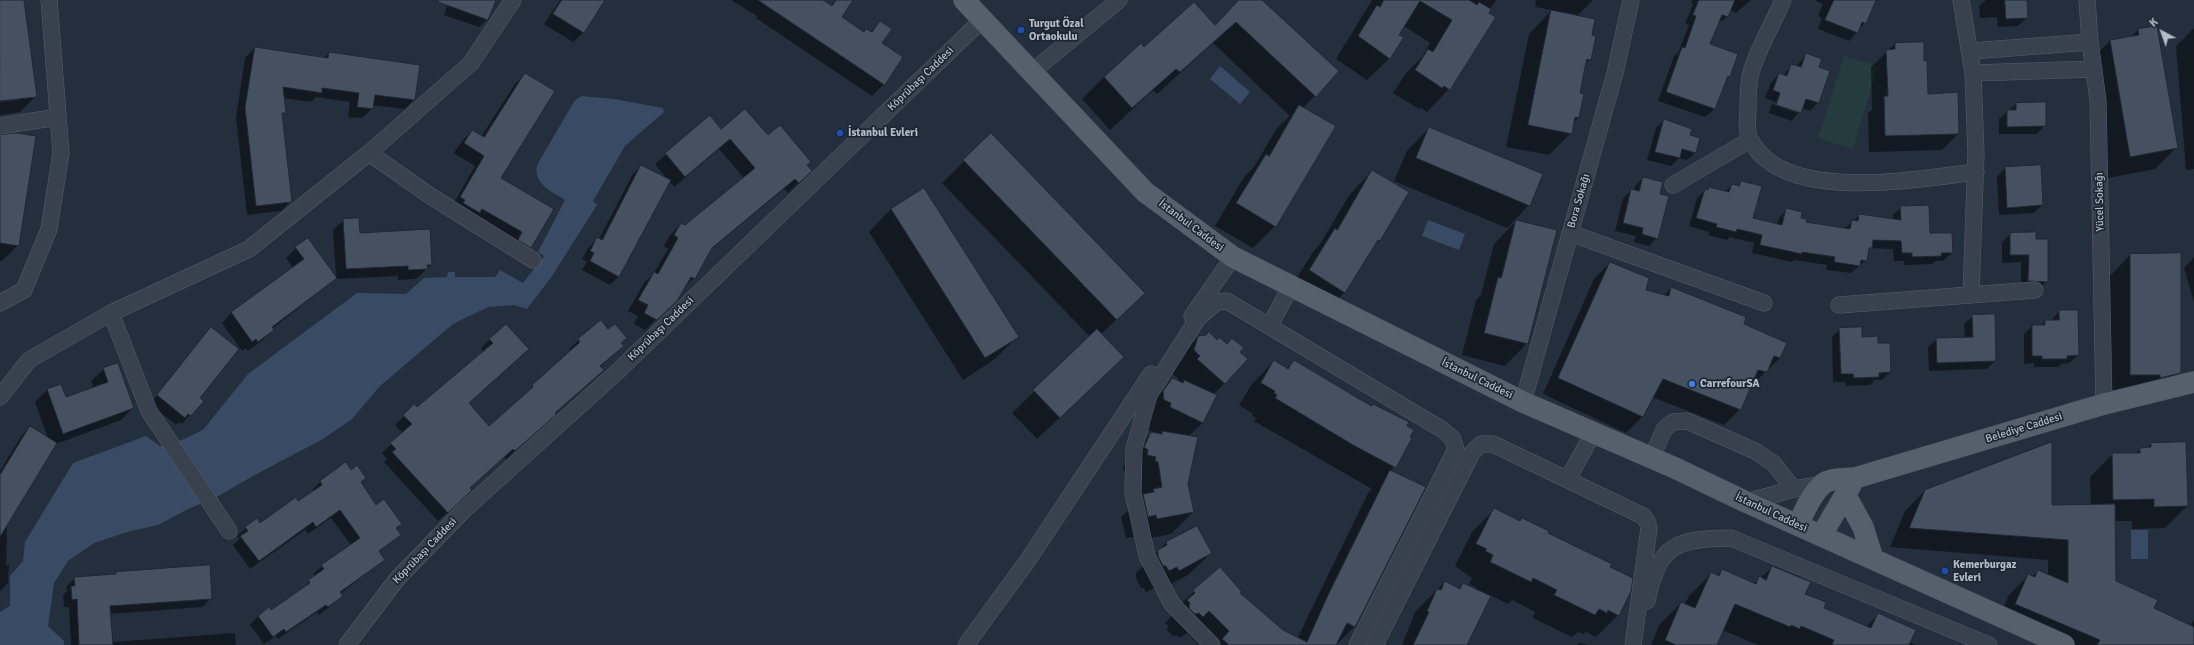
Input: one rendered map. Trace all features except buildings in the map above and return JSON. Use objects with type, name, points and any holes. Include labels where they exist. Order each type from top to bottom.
[{"type":"main road","name":"İstanbul Caddesi","points":[[964,0],[1145,192],[1233,257],[1523,402],[1651,458],[1873,560],[2064,645]]},
{"type":"main road","name":"Belediye Caddesi","points":[[1824,484],[1834,480],[1850,487],[2104,404],[2194,382]]},
{"type":"main road","points":[[1798,526],[1808,505],[1824,484]]},
{"type":"main road","points":[[1821,536],[1850,487]]},
{"type":"main road","points":[[1850,487],[1873,560]]},
{"type":"street","points":[[0,303],[24,290],[49,229],[61,153],[48,0]]},
{"type":"street","points":[[0,397],[29,360],[111,313],[249,249],[369,152],[471,63],[513,0]]},
{"type":"street","points":[[1032,72],[1119,0]]},
{"type":"street","name":"Bora Sokağı","points":[[1523,402],[1616,73],[1631,0]]},
{"type":"street","points":[[1784,0],[1751,70],[1747,129],[1750,140],[1764,160],[1779,168],[1798,175],[1825,181],[1878,184],[1976,172]]},
{"type":"street","points":[[1960,0],[1974,73],[1976,172],[1971,294]]},
{"type":"street","name":"Yücel Sokağı","points":[[2087,0],[2090,42],[2098,100],[2104,404]]},
{"type":"street","name":"Köprübaşı Caddesi","points":[[347,645],[397,579],[463,511],[617,372],[983,19]]},
{"type":"street","points":[[1971,52],[2090,42]]},
{"type":"street","points":[[1974,73],[2094,69]]},
{"type":"street","points":[[0,126],[58,117]]},
{"type":"street","points":[[1673,184],[1750,140]]},
{"type":"street","points":[[369,152],[432,197],[533,260]]},
{"type":"street","points":[[1570,233],[1764,303]]},
{"type":"street","points":[[966,645],[1028,560],[1142,387],[1233,257]]},
{"type":"street","points":[[1270,325],[1291,286]]},
{"type":"street","points":[[1839,305],[2035,290]]},
{"type":"street","points":[[1212,645],[1172,604],[1147,556],[1133,493],[1134,449],[1149,396],[1198,318],[1217,302],[1227,301],[1270,325],[1443,430],[1452,438],[1456,449],[1357,645]]},
{"type":"street","points":[[111,313],[149,411],[228,531]]},
{"type":"street","points":[[1651,458],[1665,428],[1673,422],[1687,421],[1755,451],[1773,463],[1794,489]]},
{"type":"street","points":[[1568,479],[1593,432]]},
{"type":"street","points":[[1375,645],[1472,453],[1481,444],[1493,444],[1643,516],[1648,521],[1649,528],[1633,645]]},
{"type":"street","points":[[1746,502],[1794,489],[1824,484]]},
{"type":"street","points":[[1638,645],[1649,592],[1659,561],[1676,545],[1703,538],[1731,538],[1989,645]]},
{"type":"green space","points":[[1844,56],[1878,66],[1853,149],[1818,138]]},
{"type":"water","points":[[1220,66],[1250,92],[1240,104],[1210,79]]},
{"type":"water","points":[[582,96],[614,99],[663,108],[664,112],[625,146],[593,201],[597,205],[552,276],[527,309],[514,305],[488,307],[453,324],[380,386],[352,419],[323,439],[213,499],[190,508],[158,525],[127,532],[94,543],[68,561],[54,583],[48,626],[64,641],[64,645],[0,645],[0,612],[10,606],[10,576],[23,561],[25,542],[73,463],[146,436],[160,446],[182,440],[203,430],[248,374],[357,293],[406,294],[424,278],[447,277],[448,272],[455,272],[455,277],[495,277],[500,270],[523,283],[544,256],[538,252],[565,200],[549,190],[540,182],[536,172],[537,165],[575,100]]},
{"type":"water","points":[[1428,220],[1465,234],[1459,250],[1422,236]]},
{"type":"water","points":[[2131,530],[2148,530],[2148,559],[2131,559]]},
{"type":"place","name":"Turgut Özal Ortaokulu","points":[[1021,30]]},
{"type":"place","name":"İstanbul Evleri","points":[[840,133]]},
{"type":"place","name":"CarrefourSA","points":[[1692,384]]},
{"type":"place","name":"Kemerburgaz Evleri","points":[[1945,571]]}]
